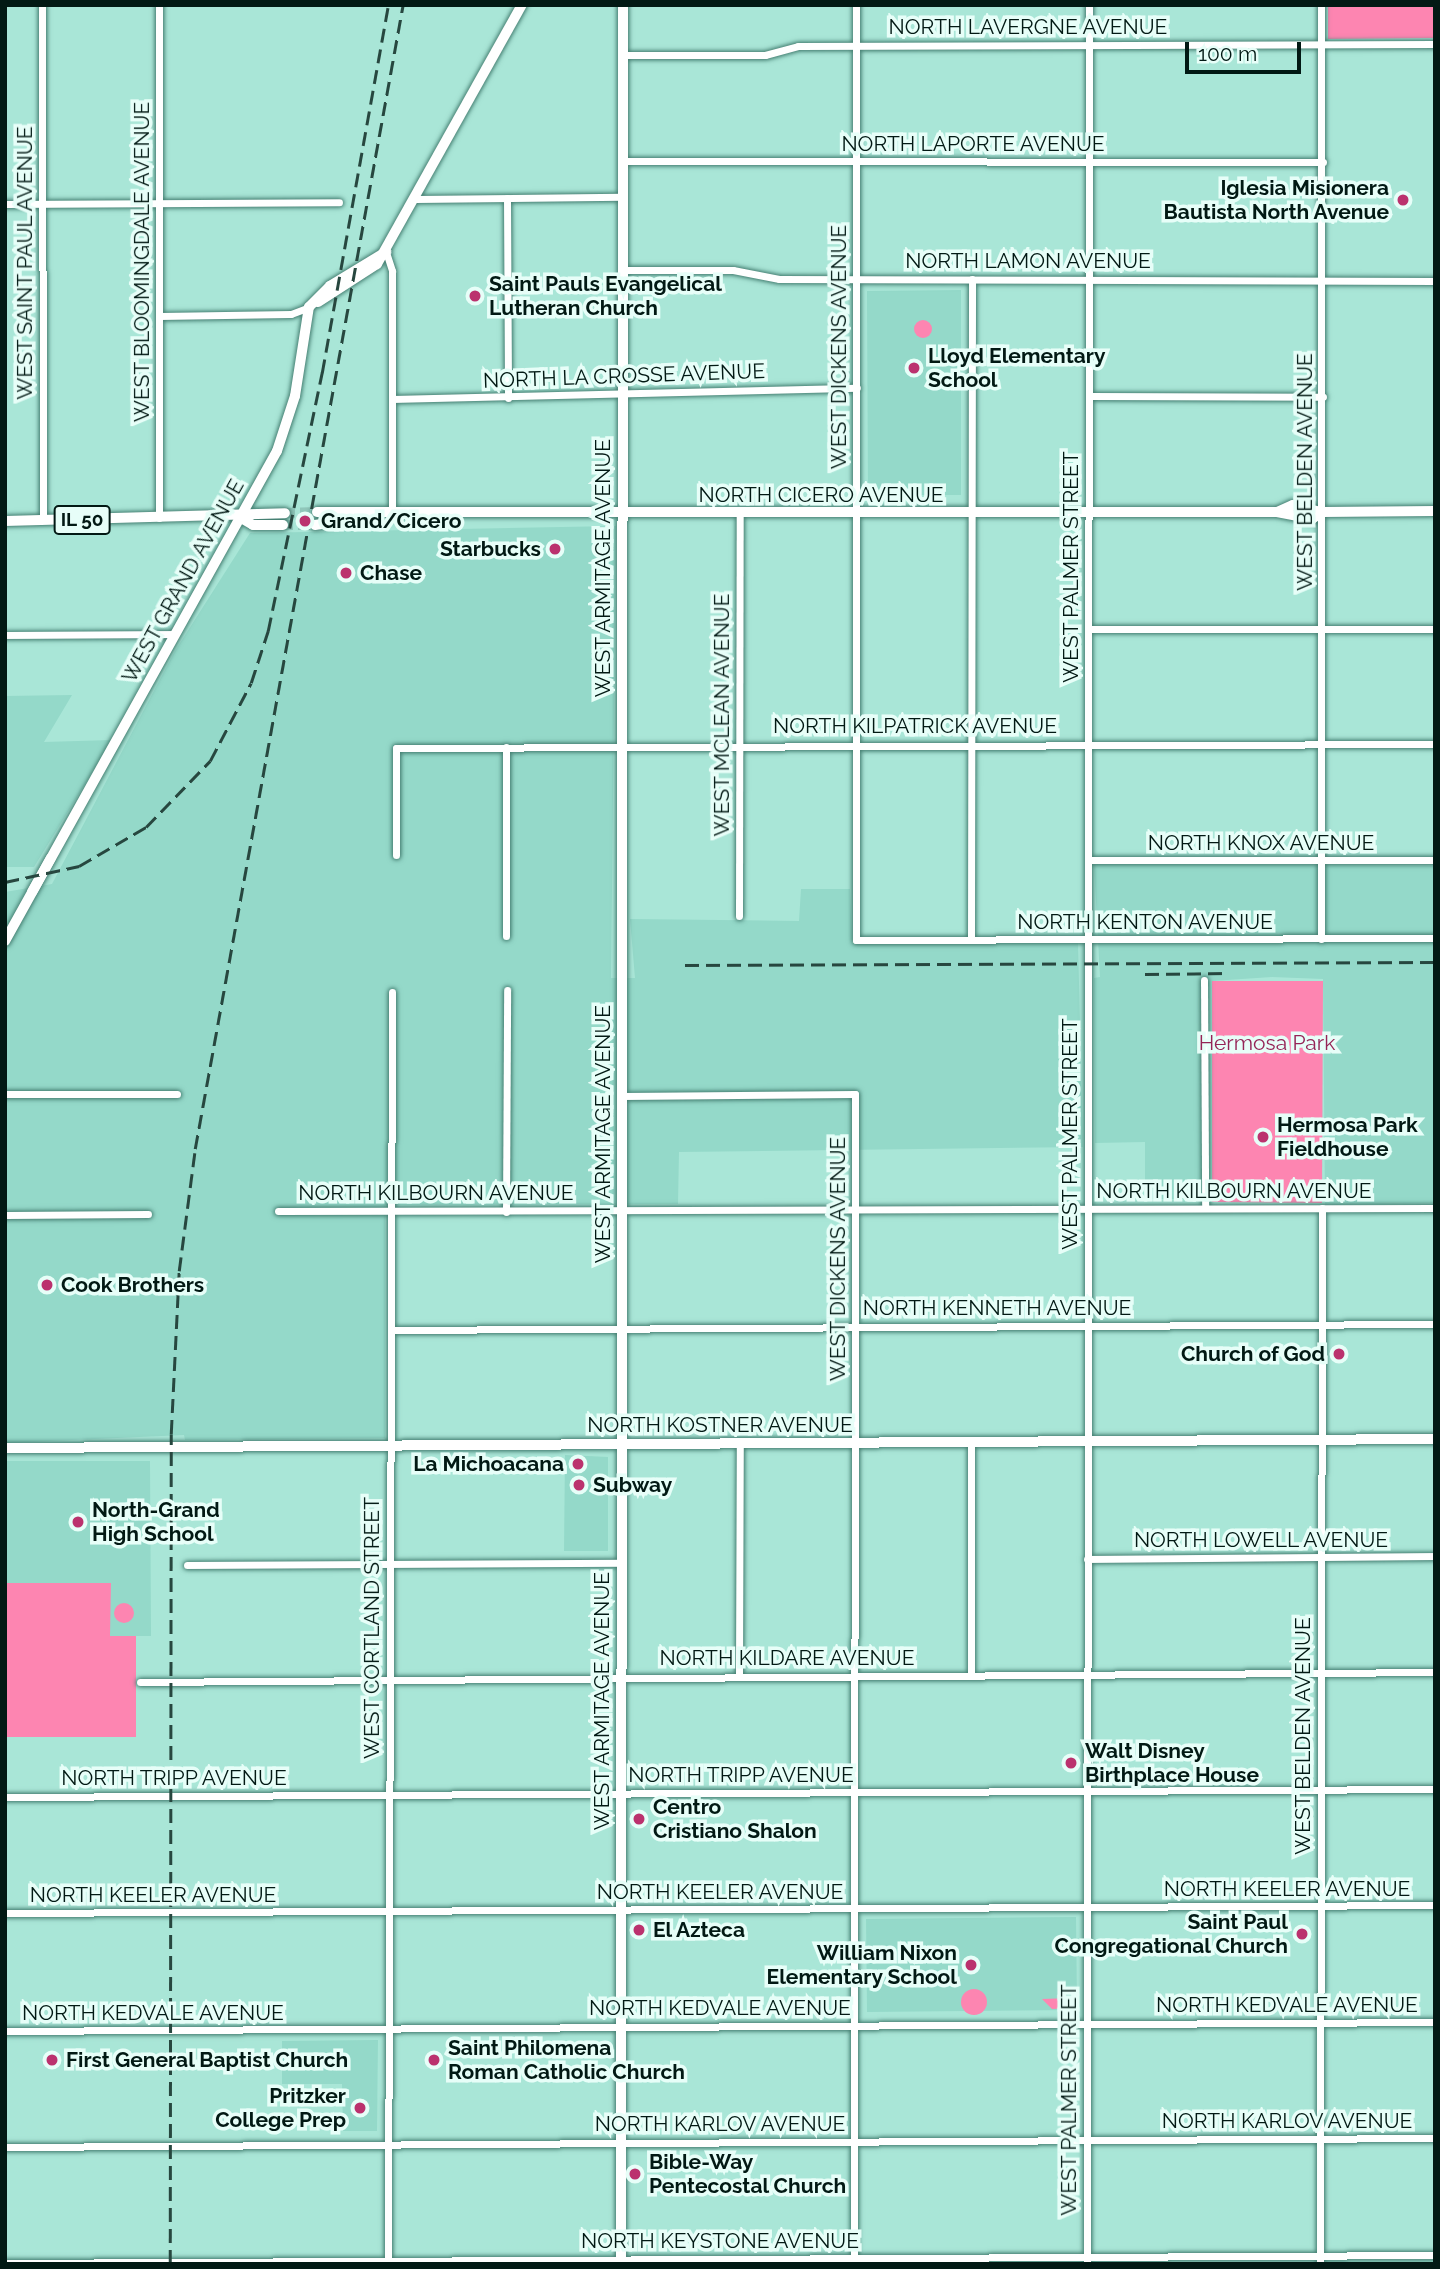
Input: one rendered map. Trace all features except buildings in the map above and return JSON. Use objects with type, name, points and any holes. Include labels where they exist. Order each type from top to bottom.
[{"type":"main road","points":[[309,307],[363,275],[386,252],[522,5]]},
{"type":"main road","name":"WEST ARMITAGE AVENUE","points":[[621,2261],[623,5]]},
{"type":"main road","name":"WEST GRAND AVENUE","points":[[5,940],[241,518],[290,416],[309,307]]},
{"type":"main road","name":"NORTH CICERO AVENUE","points":[[317,512],[392,517],[1277,512],[1312,519],[1322,512],[1435,511]]},
{"type":"main road","name":"IL 50","points":[[5,521],[241,518],[285,513]]},
{"type":"main road","name":"NORTH CICERO AVENUE","points":[[315,525],[364,517]]},
{"type":"main road","name":"IL 50","points":[[241,518],[253,525],[283,525]]},
{"type":"main road","name":"NORTH KOSTNER AVENUE","points":[[5,1448],[1435,1439]]},
{"type":"street","name":"WEST SAINT PAUL AVENUE","points":[[42,5],[43,520]]},
{"type":"street","name":"WEST BLOOMINGDALE AVENUE","points":[[159,5],[159,519]]},
{"type":"street","name":"WEST DICKENS AVENUE","points":[[856,5],[856,940]]},
{"type":"street","name":"WEST PALMER STREET","points":[[1087,2260],[1089,5]]},
{"type":"street","name":"WEST BELDEN AVENUE","points":[[1321,5],[1321,939]]},
{"type":"street","name":"NORTH LAVERGNE AVENUE","points":[[623,55],[765,55],[798,46],[1435,44]]},
{"type":"street","name":"NORTH LAPORTE AVENUE","points":[[623,161],[1323,162]]},
{"type":"street","points":[[415,199],[623,197]]},
{"type":"street","points":[[507,198],[508,398]]},
{"type":"street","points":[[5,204],[340,202]]},
{"type":"street","points":[[386,252],[392,271],[392,517]]},
{"type":"street","name":"NORTH LAMON AVENUE","points":[[623,270],[857,279],[1435,281]]},
{"type":"street","points":[[971,939],[972,279]]},
{"type":"street","points":[[159,316],[291,314],[309,307]]},
{"type":"street","name":"NORTH LA CROSSE AVENUE","points":[[392,399],[857,388]]},
{"type":"street","points":[[1089,396],[1323,397]]},
{"type":"street","name":"WEST MCLEAN AVENUE","points":[[739,916],[740,515]]},
{"type":"street","points":[[1088,629],[1435,629]]},
{"type":"street","points":[[5,635],[175,634]]},
{"type":"street","name":"NORTH KILPATRICK AVENUE","points":[[396,855],[396,748],[739,744],[1435,744]]},
{"type":"street","points":[[506,747],[506,936]]},
{"type":"street","name":"NORTH KNOX AVENUE","points":[[1088,860],[1435,860]]},
{"type":"street","name":"NORTH KENTON AVENUE","points":[[856,940],[1435,938]]},
{"type":"street","points":[[1203,980],[1205,1208]]},
{"type":"street","points":[[506,1212],[507,990]]},
{"type":"street","name":"WEST CORTLAND STREET","points":[[388,2262],[392,992]]},
{"type":"street","points":[[5,1094],[177,1094]]},
{"type":"street","name":"WEST DICKENS AVENUE","points":[[622,1096],[855,1094],[854,2261]]},
{"type":"street","name":"WEST BELDEN AVENUE","points":[[1320,2260],[1322,1208]]},
{"type":"street","name":"NORTH KILBOURN AVENUE","points":[[278,1211],[1435,1208]]},
{"type":"street","points":[[5,1215],[148,1214]]},
{"type":"street","name":"NORTH KENNETH AVENUE","points":[[391,1330],[1435,1324]]},
{"type":"street","points":[[971,1442],[971,1674]]},
{"type":"street","points":[[739,1675],[740,1444]]},
{"type":"street","name":"NORTH LOWELL AVENUE","points":[[1087,1559],[1435,1556]]},
{"type":"street","points":[[187,1565],[622,1563]]},
{"type":"street","name":"NORTH KILDARE AVENUE","points":[[140,1682],[739,1675],[1435,1672]]},
{"type":"street","name":"NORTH TRIPP AVENUE","points":[[5,1797],[1435,1789]]},
{"type":"street","name":"NORTH KEELER AVENUE","points":[[5,1913],[1435,1905]]},
{"type":"street","name":"NORTH KEDVALE AVENUE","points":[[5,2031],[1435,2022]]},
{"type":"street","name":"NORTH KARLOV AVENUE","points":[[5,2147],[1435,2138]]},
{"type":"street","name":"NORTH KEYSTONE AVENUE","points":[[5,2263],[1320,2260],[1435,2255]]},
{"type":"shaded area","name":"Lloyd Elementary School","points":[[961,290],[961,495],[868,495],[867,291]]},
{"type":"shaded area","points":[[616,526],[611,978],[635,978],[630,919],[799,921],[801,889],[850,889],[852,943],[1078,942],[1083,1147],[679,1152],[678,1204],[385,1205],[385,1438],[185,1440],[184,1435],[5,1443],[5,892],[52,884],[175,651],[250,533]]},
{"type":"shaded area","points":[[72,695],[44,742],[112,740],[34,867],[5,867],[5,696]]},
{"type":"shaded area","points":[[1094,864],[1435,866],[1435,1203],[1325,1205],[1323,979],[1272,977],[1212,981],[1212,1199],[1145,1199],[1145,1142],[1095,1143],[1094,978],[1100,977]]},
{"type":"shaded area","points":[[565,1455],[608,1457],[608,1551],[564,1551]]},
{"type":"shaded area","name":"North-Grand High School","points":[[5,1461],[150,1461],[151,1636],[110,1636],[110,1583],[5,1583]]},
{"type":"shaded area","name":"William Nixon Elementary School","points":[[1076,1917],[1077,2010],[867,2012],[866,1919]]},
{"type":"shaded area","name":"Pritzker College Prep","points":[[378,2040],[377,2131],[343,2131],[342,2084],[282,2084],[282,2041]]},
{"type":"shaded area","points":[[1435,2260],[1435,2264],[1326,2264],[1326,2261]]},
{"type":"green space","points":[[1328,5],[1435,5],[1435,38],[1328,39]]},
{"type":"green space","points":[[923,320],[929,323],[932,329],[929,335],[923,338],[917,335],[914,329],[917,323]]},
{"type":"green space","name":"Hermosa Park","points":[[1212,981],[1323,981],[1322,1203],[1212,1202]]},
{"type":"green space","points":[[5,1583],[111,1583],[110,1636],[136,1636],[136,1737],[5,1737]]},
{"type":"green space","points":[[120,1603],[128,1603],[134,1613],[128,1623],[120,1623],[114,1617],[114,1609]]},
{"type":"green space","points":[[974,1989],[983,1993],[987,2002],[983,2011],[974,2015],[965,2011],[961,2002],[965,1993]]},
{"type":"green space","points":[[1071,1998],[1071,2008],[1052,2009],[1042,1999]]},
{"type":"tunnel","points":[[285,513],[317,512]]},
{"type":"tunnel","points":[[283,525],[315,525]]},
{"type":"railway","points":[[5,882],[79,866],[146,827],[210,761],[251,683],[268,631],[322,373],[388,5]]},
{"type":"railway","points":[[170,2264],[171,1434],[179,1271],[195,1149],[403,5]]},
{"type":"railway","points":[[685,965],[1435,962]]},
{"type":"railway","points":[[1145,974],[1227,973]]},
{"type":"place","name":"Iglesia Misionera Bautista North Avenue","points":[[1403,200]]},
{"type":"place","name":"Saint Pauls Evangelical Lutheran Church","points":[[475,296]]},
{"type":"place","name":"Lloyd Elementary School","points":[[914,368]]},
{"type":"place","name":"Grand/Cicero","points":[[305,521]]},
{"type":"place","name":"Starbucks","points":[[555,549]]},
{"type":"place","name":"Chase","points":[[346,573]]},
{"type":"place","name":"Hermosa Park Fieldhouse","points":[[1263,1137]]},
{"type":"place","name":"Cook Brothers","points":[[47,1285]]},
{"type":"place","name":"Church of God","points":[[1339,1354]]},
{"type":"place","name":"La Michoacana","points":[[578,1464]]},
{"type":"place","name":"Subway","points":[[579,1485]]},
{"type":"place","name":"North-Grand High School","points":[[78,1522]]},
{"type":"place","name":"Walt Disney Birthplace House","points":[[1071,1763]]},
{"type":"place","name":"Centro Cristiano Shalon","points":[[639,1819]]},
{"type":"place","name":"El Azteca","points":[[639,1930]]},
{"type":"place","name":"Saint Paul Congregational Church","points":[[1302,1934]]},
{"type":"place","name":"William Nixon Elementary School","points":[[971,1965]]},
{"type":"place","name":"First General Baptist Church","points":[[52,2060]]},
{"type":"place","name":"Saint Philomena Roman Catholic Church","points":[[434,2060]]},
{"type":"place","name":"Pritzker College Prep","points":[[360,2108]]},
{"type":"place","name":"Bible-Way Pentecostal Church","points":[[635,2174]]}]
